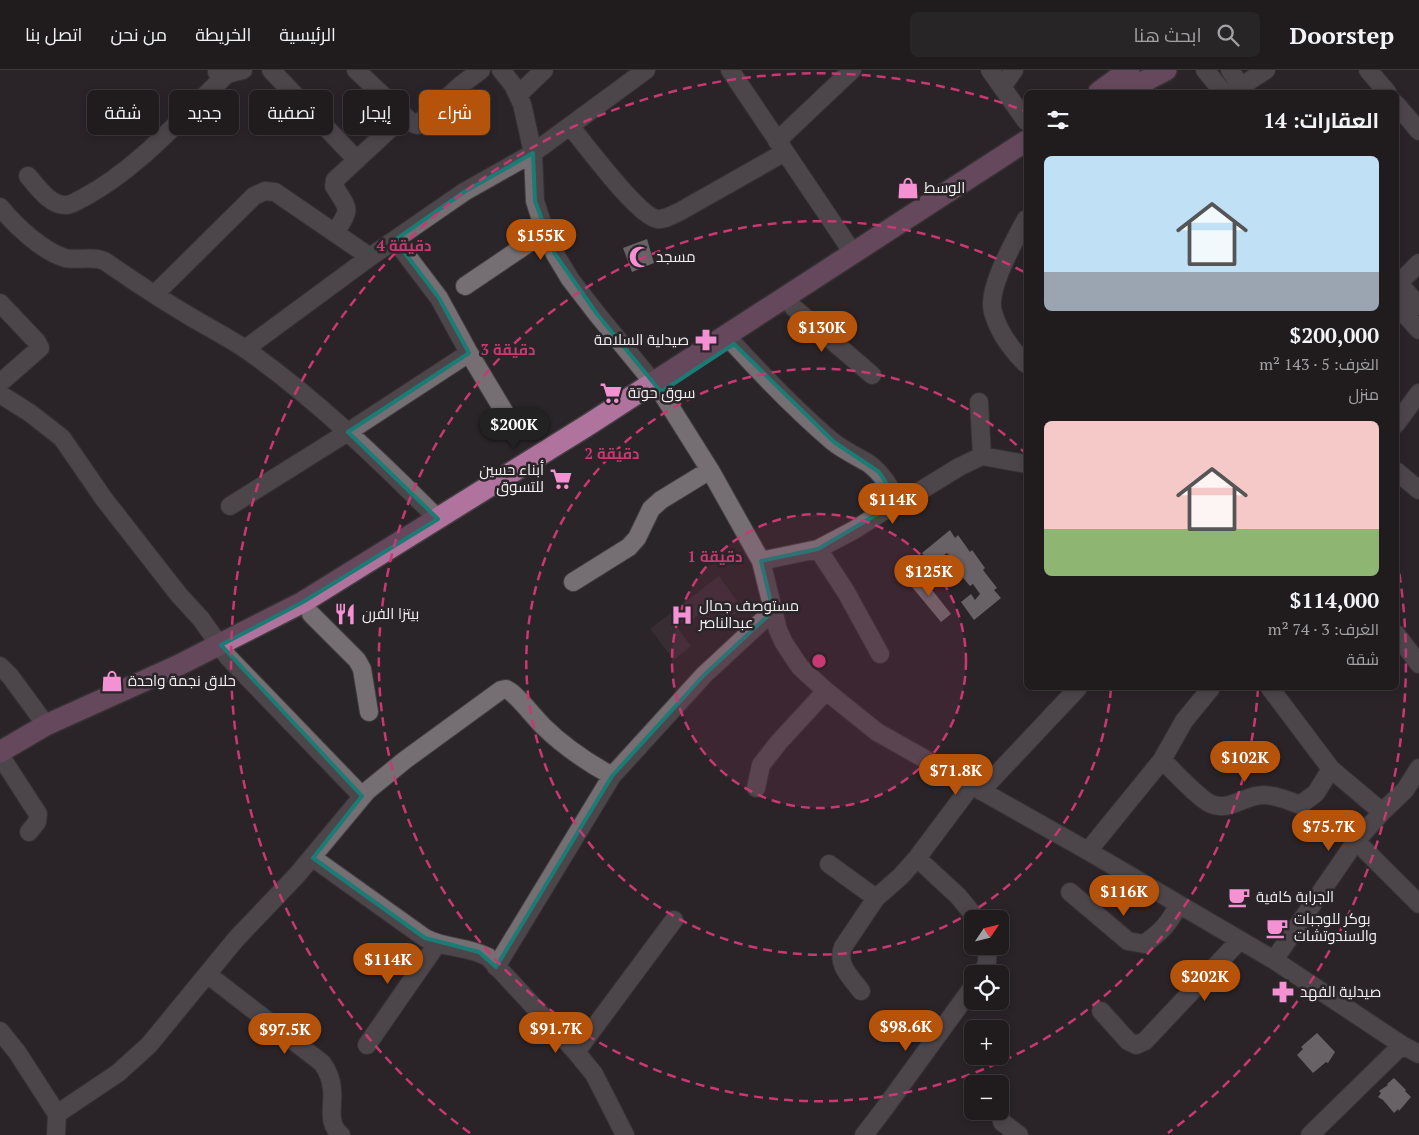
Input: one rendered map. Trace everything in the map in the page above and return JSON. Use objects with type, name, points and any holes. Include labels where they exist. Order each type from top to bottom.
[{"type":"main road","points":[[1102,90],[1129,70]]},
{"type":"main road","points":[[1128,90],[1166,70]]},
{"type":"main road","points":[[2,760],[46,725],[311,614],[369,578],[658,387],[853,253],[1024,142]]},
{"type":"main road","points":[[2,760],[116,706],[224,651],[588,425],[734,344],[1024,157]]},
{"type":"street","points":[[271,70],[357,160]]},
{"type":"street","points":[[356,70],[377,90]]},
{"type":"street","points":[[409,120],[417,125],[461,85],[481,70]]},
{"type":"street","points":[[501,70],[513,85],[522,104],[533,153],[535,201],[545,232],[570,279],[658,387],[710,470],[761,561],[778,630],[791,656],[800,667],[826,691],[877,732],[1088,851],[1274,960],[1402,1045],[1419,1054]]},
{"type":"street","points":[[518,95],[544,70]]},
{"type":"street","points":[[245,350],[370,257],[464,192],[533,153],[646,70]]},
{"type":"street","points":[[730,70],[853,253]]},
{"type":"street","points":[[570,126],[634,203],[652,217],[658,219],[679,212],[781,146],[852,70]]},
{"type":"street","points":[[990,70],[1024,118]]},
{"type":"street","points":[[1002,87],[1014,70]]},
{"type":"street","points":[[1205,70],[1221,90]]},
{"type":"street","points":[[1230,70],[1242,90],[1266,70]]},
{"type":"street","points":[[1368,70],[1385,90]]},
{"type":"street","points":[[28,176],[51,200],[64,205],[102,188],[140,158],[228,71]]},
{"type":"street","points":[[1399,108],[1419,131]]},
{"type":"street","points":[[335,233],[347,212],[347,206],[334,186],[335,180],[384,135]]},
{"type":"street","points":[[155,294],[254,196],[265,190],[275,192],[370,257]]},
{"type":"street","points":[[0,207],[26,234],[58,254],[72,258],[102,260],[133,282],[245,350],[297,388],[348,432],[438,519]]},
{"type":"street","points":[[1024,223],[1002,267],[992,302],[992,312],[1008,343],[1024,362]]},
{"type":"street","points":[[466,286],[545,232]]},
{"type":"street","points":[[395,240],[439,298],[511,423]]},
{"type":"street","points":[[1399,279],[1419,263]]},
{"type":"street","points":[[1399,283],[1419,306]]},
{"type":"street","points":[[0,303],[37,342],[40,348],[0,383]]},
{"type":"street","points":[[793,307],[872,375]]},
{"type":"street","points":[[1399,308],[1419,330]]},
{"type":"street","points":[[734,344],[766,379],[828,437],[847,452],[879,472],[889,484],[898,502]]},
{"type":"street","points":[[230,506],[469,353]]},
{"type":"street","points":[[1399,420],[1419,393]]},
{"type":"street","points":[[0,394],[30,413],[62,438],[133,536],[224,651],[362,796]]},
{"type":"street","points":[[979,402],[982,456]]},
{"type":"street","points":[[761,561],[818,549],[854,530],[959,467],[982,456],[1024,462]]},
{"type":"street","points":[[573,582],[628,547],[637,538],[651,509],[661,500],[710,470]]},
{"type":"street","points":[[1399,473],[1419,490]]},
{"type":"street","points":[[818,549],[846,592],[880,654]]},
{"type":"street","points":[[496,967],[612,776],[704,675],[773,611]]},
{"type":"street","points":[[311,614],[357,660],[362,669],[369,712]]},
{"type":"street","points":[[1399,638],[1419,664]]},
{"type":"street","points":[[0,666],[14,681],[46,725]]},
{"type":"street","points":[[56,1114],[118,1073],[149,1045],[236,939],[312,858],[362,796],[405,760],[501,690],[506,689],[515,695],[543,726],[564,744],[592,765],[612,776]]},
{"type":"street","points":[[861,991],[841,962],[840,954],[847,940],[876,898],[901,876],[976,788],[1076,690]]},
{"type":"street","points":[[1088,851],[1162,760],[1184,721],[1208,690]]},
{"type":"street","points":[[1272,690],[1331,769],[1382,812]]},
{"type":"street","points":[[756,788],[761,765],[779,742],[826,691]]},
{"type":"street","points":[[2,760],[38,814],[37,822],[30,832]]},
{"type":"street","points":[[1162,760],[1210,804],[1222,806],[1261,795],[1275,796],[1300,805],[1316,793],[1331,769]]},
{"type":"street","points":[[1274,960],[1356,841],[1405,790],[1419,768]]},
{"type":"street","points":[[1356,841],[1419,904]]},
{"type":"street","points":[[312,858],[369,900],[437,944],[479,952],[488,957],[594,1074],[625,1135]]},
{"type":"street","points":[[917,858],[958,896],[970,910]]},
{"type":"street","points":[[829,864],[876,898]]},
{"type":"street","points":[[1070,892],[1128,941],[1144,944],[1157,935],[1170,922],[1178,905]]},
{"type":"street","points":[[576,1052],[674,920]]},
{"type":"street","points":[[1101,1011],[1128,1041],[1136,1045],[1146,1041],[1240,940]]},
{"type":"street","points":[[367,1045],[437,944]]},
{"type":"street","points":[[207,974],[322,1063],[330,1074],[333,1090],[332,1122],[337,1132],[341,1135]]},
{"type":"street","points":[[864,1135],[964,999]]},
{"type":"street","points":[[0,1031],[17,1052],[56,1114],[56,1135]]},
{"type":"street","points":[[1310,1135],[1402,1045]]},
{"type":"street","points":[[1002,1122],[1020,1135]]},
{"type":"highlighted area","points":[[533,153],[535,201],[555,254],[597,314],[661,392],[734,344],[834,442],[879,472],[898,502],[818,549],[761,561],[773,611],[704,675],[612,776],[496,967],[479,952],[425,938],[313,858],[362,796],[221,645],[303,602],[438,519],[348,432],[469,353],[439,298],[395,240],[464,192]]},
{"type":"shaded area","name":"مستوصف جمال عبدالناصر","points":[[719,576],[742,609],[725,620],[711,600],[700,608],[702,612],[690,621],[687,619],[676,626],[691,646],[674,660],[650,629]]},
{"type":"building","points":[[647,239],[654,263],[632,272],[623,248]]},
{"type":"building","points":[[950,530],[955,538],[958,535],[970,552],[972,550],[985,568],[983,570],[997,588],[994,590],[1001,598],[974,620],[961,602],[971,594],[975,600],[980,594],[973,584],[970,586],[949,561],[952,559],[947,553],[941,557],[943,560],[933,568],[922,553]]},
{"type":"building","points":[[918,572],[951,614],[941,622],[907,581]]},
{"type":"building","points":[[1317,1033],[1335,1052],[1328,1063],[1326,1062],[1313,1073],[1297,1055],[1303,1049],[1301,1047]]},
{"type":"building","points":[[1394,1078],[1411,1097],[1399,1111],[1398,1109],[1394,1113],[1378,1097],[1381,1093],[1379,1091]]},
{"type":"place","name":"الوسط","points":[[908,188]]},
{"type":"place","name":"مسجد","points":[[640,257]]},
{"type":"place","name":"صيدلية السلامة","points":[[706,340]]},
{"type":"place","name":"سوق حوتة","points":[[611,393]]},
{"type":"place","name":"أبناء حسين للتسوق","points":[[561,479]]},
{"type":"place","name":"بيتزا الفرن","points":[[345,614]]},
{"type":"place","name":"مستوصف جمال عبدالناصر","points":[[682,615]]},
{"type":"place","name":"حلاق نجمة واحدة","points":[[112,681]]},
{"type":"place","name":"الجرابة كافية","points":[[1239,897]]},
{"type":"place","name":"بوكر للوجبات والسندوتشات","points":[[1277,928]]},
{"type":"place","name":"صيدلية الفهد","points":[[1283,992]]}]
